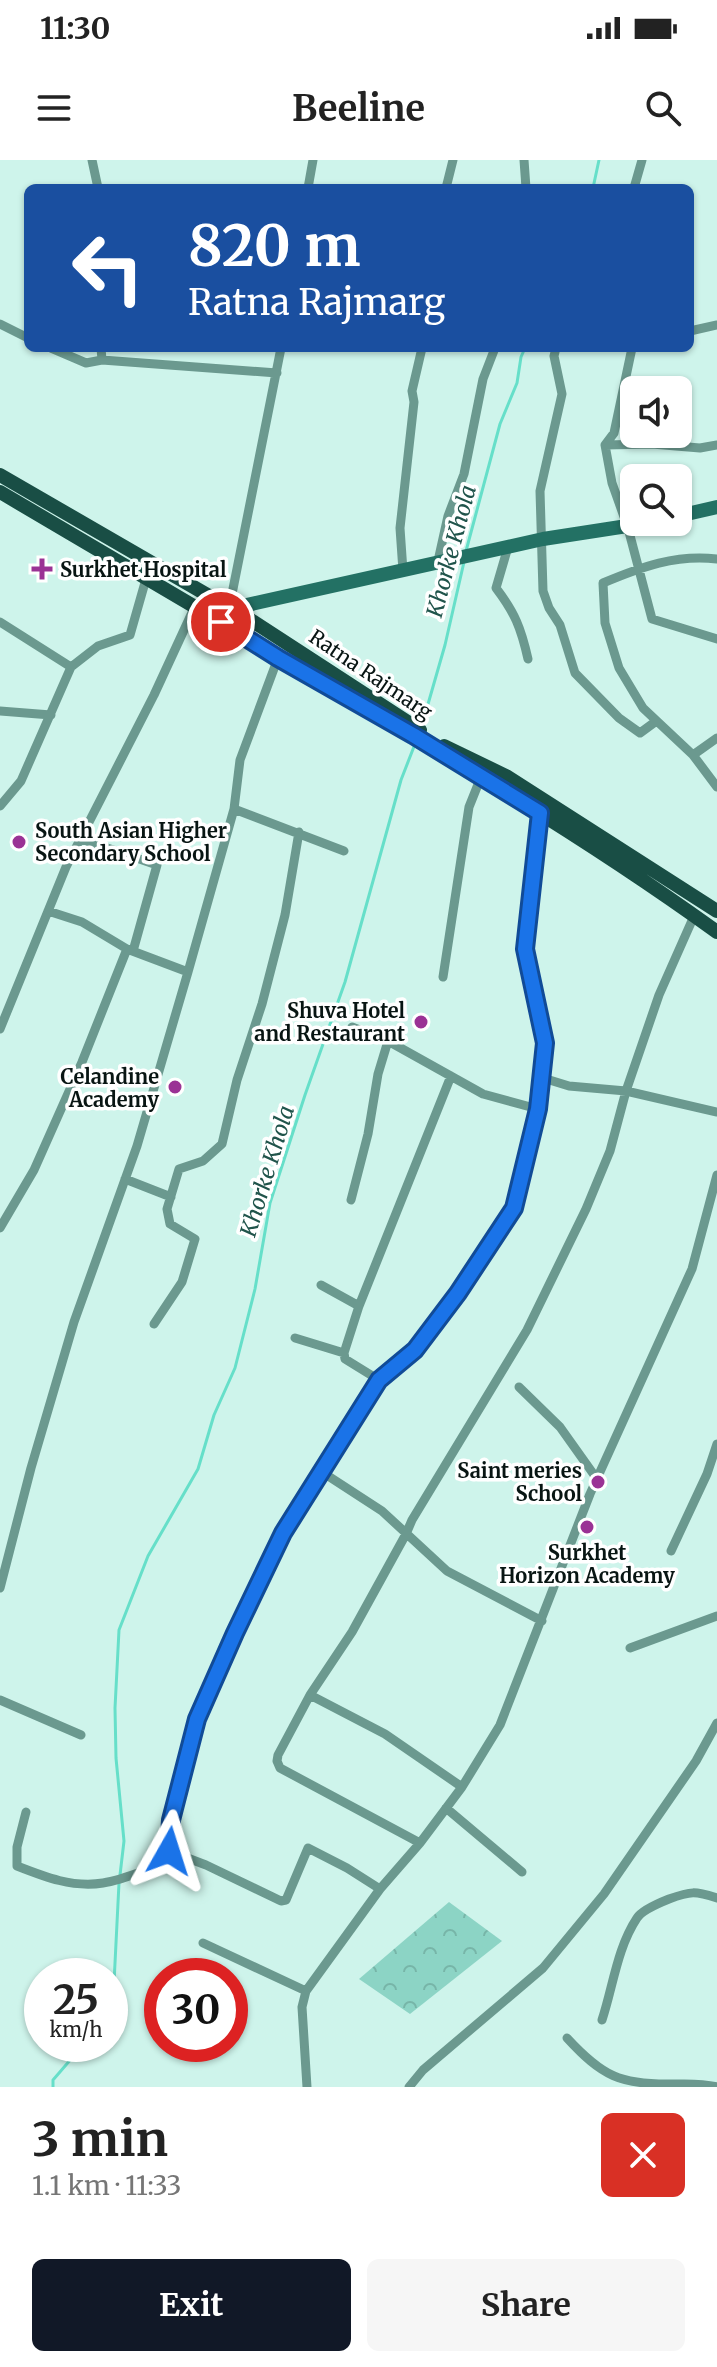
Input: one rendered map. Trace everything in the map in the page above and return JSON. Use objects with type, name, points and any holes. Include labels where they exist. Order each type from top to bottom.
[{"type":"main road","name":"Ratna Rajmarg","points":[[0,475],[254,622],[481,777],[621,865],[717,932]]},
{"type":"main road","points":[[0,492],[278,658],[414,730]]},
{"type":"main road","points":[[692,513],[717,507]]},
{"type":"main road","points":[[229,609],[543,539],[620,529]]},
{"type":"main road","points":[[247,637],[254,622]]},
{"type":"main road","name":"Ratna Rajmarg","points":[[439,748],[506,776],[717,911]]},
{"type":"street","points":[[92,160],[97,184]]},
{"type":"street","points":[[309,184],[313,160]]},
{"type":"street","points":[[447,184],[453,160]]},
{"type":"street","points":[[524,160],[526,184]]},
{"type":"street","points":[[635,184],[642,160]]},
{"type":"street","points":[[0,324],[24,336]]},
{"type":"street","points":[[694,330],[717,325]]},
{"type":"street","points":[[60,352],[86,363],[102,360],[277,373]]},
{"type":"street","points":[[101,352],[102,360]]},
{"type":"street","points":[[229,609],[280,352]]},
{"type":"street","points":[[403,571],[400,528],[414,402],[412,391],[421,352]]},
{"type":"street","points":[[438,561],[448,516],[464,474],[483,379],[493,352]]},
{"type":"street","points":[[555,352],[562,394],[540,491],[543,591],[560,625],[575,673],[619,718],[640,733],[655,722]]},
{"type":"street","points":[[620,506],[605,445],[614,433],[631,352]]},
{"type":"street","points":[[605,445],[652,444],[700,448],[717,445]]},
{"type":"street","points":[[630,536],[652,619],[717,639]]},
{"type":"street","points":[[508,547],[496,588],[514,612],[528,659]]},
{"type":"street","points":[[717,559],[669,560],[603,583],[605,623],[619,668],[643,708],[693,755],[717,787]]},
{"type":"street","points":[[0,806],[21,781],[71,667],[98,646],[130,635],[146,579]]},
{"type":"street","points":[[0,1029],[66,867],[154,695],[202,592]]},
{"type":"street","points":[[0,622],[71,667]]},
{"type":"street","points":[[0,1588],[74,1322],[137,1146],[188,972],[234,809],[240,760],[278,658]]},
{"type":"street","points":[[0,711],[51,715]]},
{"type":"street","points":[[693,755],[717,738]]},
{"type":"street","points":[[443,977],[469,807],[481,777]]},
{"type":"street","points":[[234,809],[344,851]]},
{"type":"street","points":[[26,1812],[17,1847],[17,1866],[50,1879],[78,1884],[119,1880],[164,1864],[169,1851],[171,1820],[197,1719],[273,1553],[379,1380],[415,1350],[458,1293],[514,1208],[543,1078],[545,1043],[525,949],[540,813]]},
{"type":"street","points":[[154,1324],[182,1282],[195,1239],[170,1224],[167,1209],[179,1169],[203,1161],[222,1144],[237,1080],[262,1004],[285,915],[299,832]]},
{"type":"street","points":[[0,1228],[34,1170],[82,1062],[130,950],[157,865],[81,839]]},
{"type":"street","points":[[48,911],[82,922],[130,950],[188,972]]},
{"type":"street","points":[[420,1843],[280,1768],[278,1755],[310,1695],[352,1632],[412,1520],[527,1330],[586,1209],[610,1151],[626,1091],[659,995],[694,916]]},
{"type":"street","points":[[352,1027],[388,1041],[483,1094],[538,1109]]},
{"type":"street","points":[[351,1200],[388,1041]]},
{"type":"street","points":[[379,1380],[345,1359],[344,1353],[359,1306],[451,1076]]},
{"type":"street","points":[[543,1078],[569,1086],[626,1091],[717,1112]]},
{"type":"street","points":[[307,2087],[302,2007],[306,1991],[380,1889],[462,1787],[500,1725],[597,1479],[692,1269],[717,1175]]},
{"type":"street","points":[[125,1179],[171,1197]]},
{"type":"street","points":[[321,1285],[359,1306]]},
{"type":"street","points":[[295,1338],[344,1353]]},
{"type":"street","points":[[519,1387],[560,1427],[597,1479]]},
{"type":"street","points":[[671,1551],[707,1474],[717,1444]]},
{"type":"street","points":[[322,1472],[382,1511],[447,1571],[542,1621]]},
{"type":"street","points":[[630,1648],[717,1616]]},
{"type":"street","points":[[310,1695],[385,1734],[462,1787]]},
{"type":"street","points":[[0,1700],[81,1735]]},
{"type":"street","points":[[409,2087],[423,2070],[551,1959],[604,1894],[696,1761],[717,1723]]},
{"type":"street","points":[[446,1808],[522,1872]]},
{"type":"street","points":[[169,1851],[281,1901],[286,1900],[308,1848],[380,1889]]},
{"type":"street","points":[[602,2020],[619,1960],[638,1916],[663,1901],[688,1892],[717,1898]]},
{"type":"street","points":[[203,1943],[306,1991]]},
{"type":"street","points":[[567,2038],[599,2070],[610,2075],[658,2084],[706,2084],[717,2087]]},
{"type":"green space","points":[[449,1902],[502,1941],[410,2014],[359,1979]]},
{"type":"waterway","name":"Khorke Khola","points":[[594,184],[599,160]]},
{"type":"waterway","name":"Khorke Khola","points":[[466,551],[500,424],[517,383],[523,352]]},
{"type":"waterway","name":"Khorke Khola","points":[[422,725],[464,562]]},
{"type":"waterway","name":"Khorke Khola","points":[[120,1875],[124,1841],[115,1708],[119,1630],[148,1556],[198,1469],[214,1415],[235,1368],[255,1289],[270,1203],[345,982],[401,780],[415,744]]},
{"type":"waterway","name":"Khorke Khola","points":[[115,1958],[119,1883]]},
{"type":"waterway","name":"Khorke Khola","points":[[53,2087],[53,2080],[68,2062]]},
{"type":"place","name":"Surkhet Hospital","points":[[42,569]]},
{"type":"place","name":"South Asian Higher Secondary School","points":[[19,842]]},
{"type":"place","name":"Shuva Hotel and Restaurant","points":[[421,1022]]},
{"type":"place","name":"Celandine Academy","points":[[175,1087]]},
{"type":"place","name":"Saint meries School","points":[[598,1482]]},
{"type":"place","name":"Surkhet Horizon Academy","points":[[587,1527]]},
{"type":"route","points":[[169,1851],[171,1820],[197,1719],[283,1533],[379,1380],[415,1350],[458,1293],[514,1208],[538,1109],[545,1043],[525,949],[540,813],[221,622]]}]
